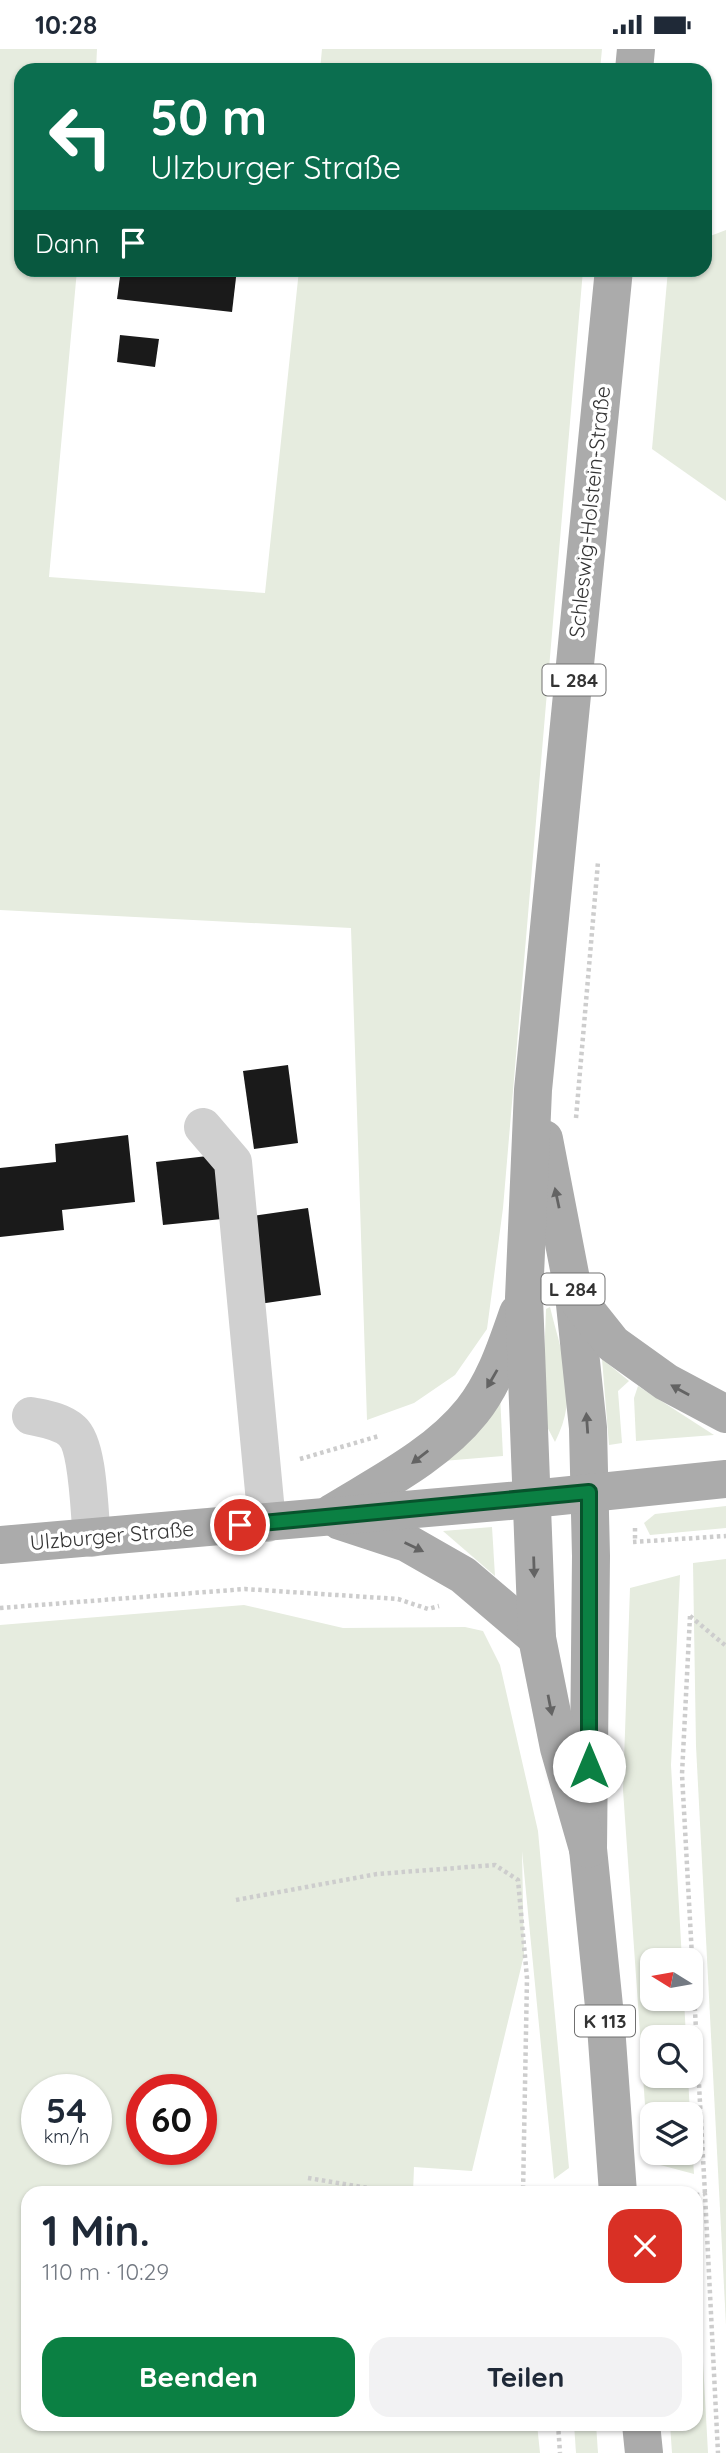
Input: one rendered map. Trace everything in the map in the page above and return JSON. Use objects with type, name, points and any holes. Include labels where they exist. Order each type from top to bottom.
[{"type":"main road","name":"Schleswig-Holstein-Straße","points":[[532,1499],[524,1298],[533,1090],[613,277]]},
{"type":"main road","name":"Schleswig-Holstein-Straße","points":[[533,1090],[574,1295],[588,1428],[589,1492]]},
{"type":"main road","points":[[574,1295],[613,1344],[666,1382],[726,1414]]},
{"type":"main road","points":[[327,1517],[417,1460],[471,1412],[499,1366],[524,1298]]},
{"type":"main road","name":"Ulzburger Straße","points":[[0,1545],[532,1499],[726,1479]]},
{"type":"main road","name":"K 113","points":[[589,1492],[591,1556],[588,1849],[606,2026],[617,2186]]},
{"type":"main road","name":"K 113","points":[[532,1499],[537,1638],[558,1740],[588,1849]]},
{"type":"main road","points":[[327,1517],[407,1543],[472,1580],[537,1638]]},
{"type":"main road","points":[[642,2431],[644,2453]]},
{"type":"lane","points":[[203,1127],[233,1162],[267,1523]]},
{"type":"lane","points":[[31,1416],[54,1421],[74,1432],[82,1447],[92,1538]]},
{"type":"path","points":[[575,1124],[600,848]]},
{"type":"path","points":[[634,1487],[635,1541]]},
{"type":"path","points":[[591,1556],[612,1556],[635,1541],[726,1536]]},
{"type":"path","points":[[0,1608],[245,1589],[398,1599],[428,1609],[458,1600],[472,1580]]},
{"type":"path","points":[[718,2453],[682,1774],[690,1616],[726,1647]]},
{"type":"path","points":[[236,1900],[377,1874],[495,1865],[518,1880],[527,1978],[523,2186]]},
{"type":"path","points":[[308,2178],[356,2186]]},
{"type":"path","points":[[558,2431],[560,2453]]},
{"type":"shaded area","points":[[0,49],[97,49],[96,63],[14,63],[14,277],[76,277],[49,577],[265,593],[298,277],[582,277],[503,1208],[487,1329],[455,1375],[414,1403],[367,1420],[351,928],[0,910]]},
{"type":"shaded area","points":[[322,49],[602,49],[601,63],[321,63]]},
{"type":"shaded area","points":[[726,230],[726,501],[652,449],[667,277],[712,277],[712,235]]},
{"type":"shaded area","points":[[550,1307],[568,1391],[562,1424],[555,1442],[542,1417],[546,1309]]},
{"type":"shaded area","points":[[602,1359],[629,1381],[618,1391],[622,1443],[609,1445]]},
{"type":"shaded area","points":[[638,1386],[714,1435],[636,1441],[634,1398]]},
{"type":"shaded area","points":[[500,1395],[503,1456],[443,1461]]},
{"type":"shaded area","points":[[726,1506],[726,1528],[650,1535],[644,1523],[655,1514]]},
{"type":"shaded area","points":[[492,1527],[495,1576],[443,1531]]},
{"type":"shaded area","points":[[726,1559],[726,2325],[696,1746],[693,1563]]},
{"type":"shaded area","points":[[680,1575],[671,1765],[681,1948],[640,1948],[640,2011],[685,2011],[685,2025],[640,2025],[640,2033],[623,1790],[630,1588]]},
{"type":"shaded area","points":[[244,1605],[343,1628],[465,1627],[483,1631],[500,1665],[538,1831],[569,2168],[554,2179],[522,1851],[524,1955],[472,2171],[414,2167],[413,2186],[21,2186],[21,2431],[538,2431],[540,2453],[0,2453],[0,1625]]},
{"type":"shaded area","points":[[644,2088],[689,2088],[689,2102],[645,2102]]},
{"type":"shaded area","points":[[660,2165],[693,2165],[694,2174]]},
{"type":"shaded area","points":[[703,2362],[708,2453],[672,2453],[670,2431],[703,2431]]},
{"type":"shaded area","points":[[574,2431],[596,2431],[598,2453],[576,2453]]},
{"type":"building","points":[[120,277],[236,277],[232,312],[117,299]]},
{"type":"building","points":[[120,335],[159,339],[155,367],[117,362]]},
{"type":"building","points":[[288,1065],[298,1143],[254,1149],[243,1071]]},
{"type":"building","points":[[128,1135],[135,1202],[62,1210],[64,1230],[0,1237],[0,1168],[56,1162],[55,1144]]},
{"type":"building","points":[[216,1155],[222,1219],[163,1225],[156,1162]]},
{"type":"building","points":[[308,1208],[321,1295],[259,1304],[246,1217]]},
{"type":"route","points":[[240,1525],[589,1492],[589,1766]]}]
